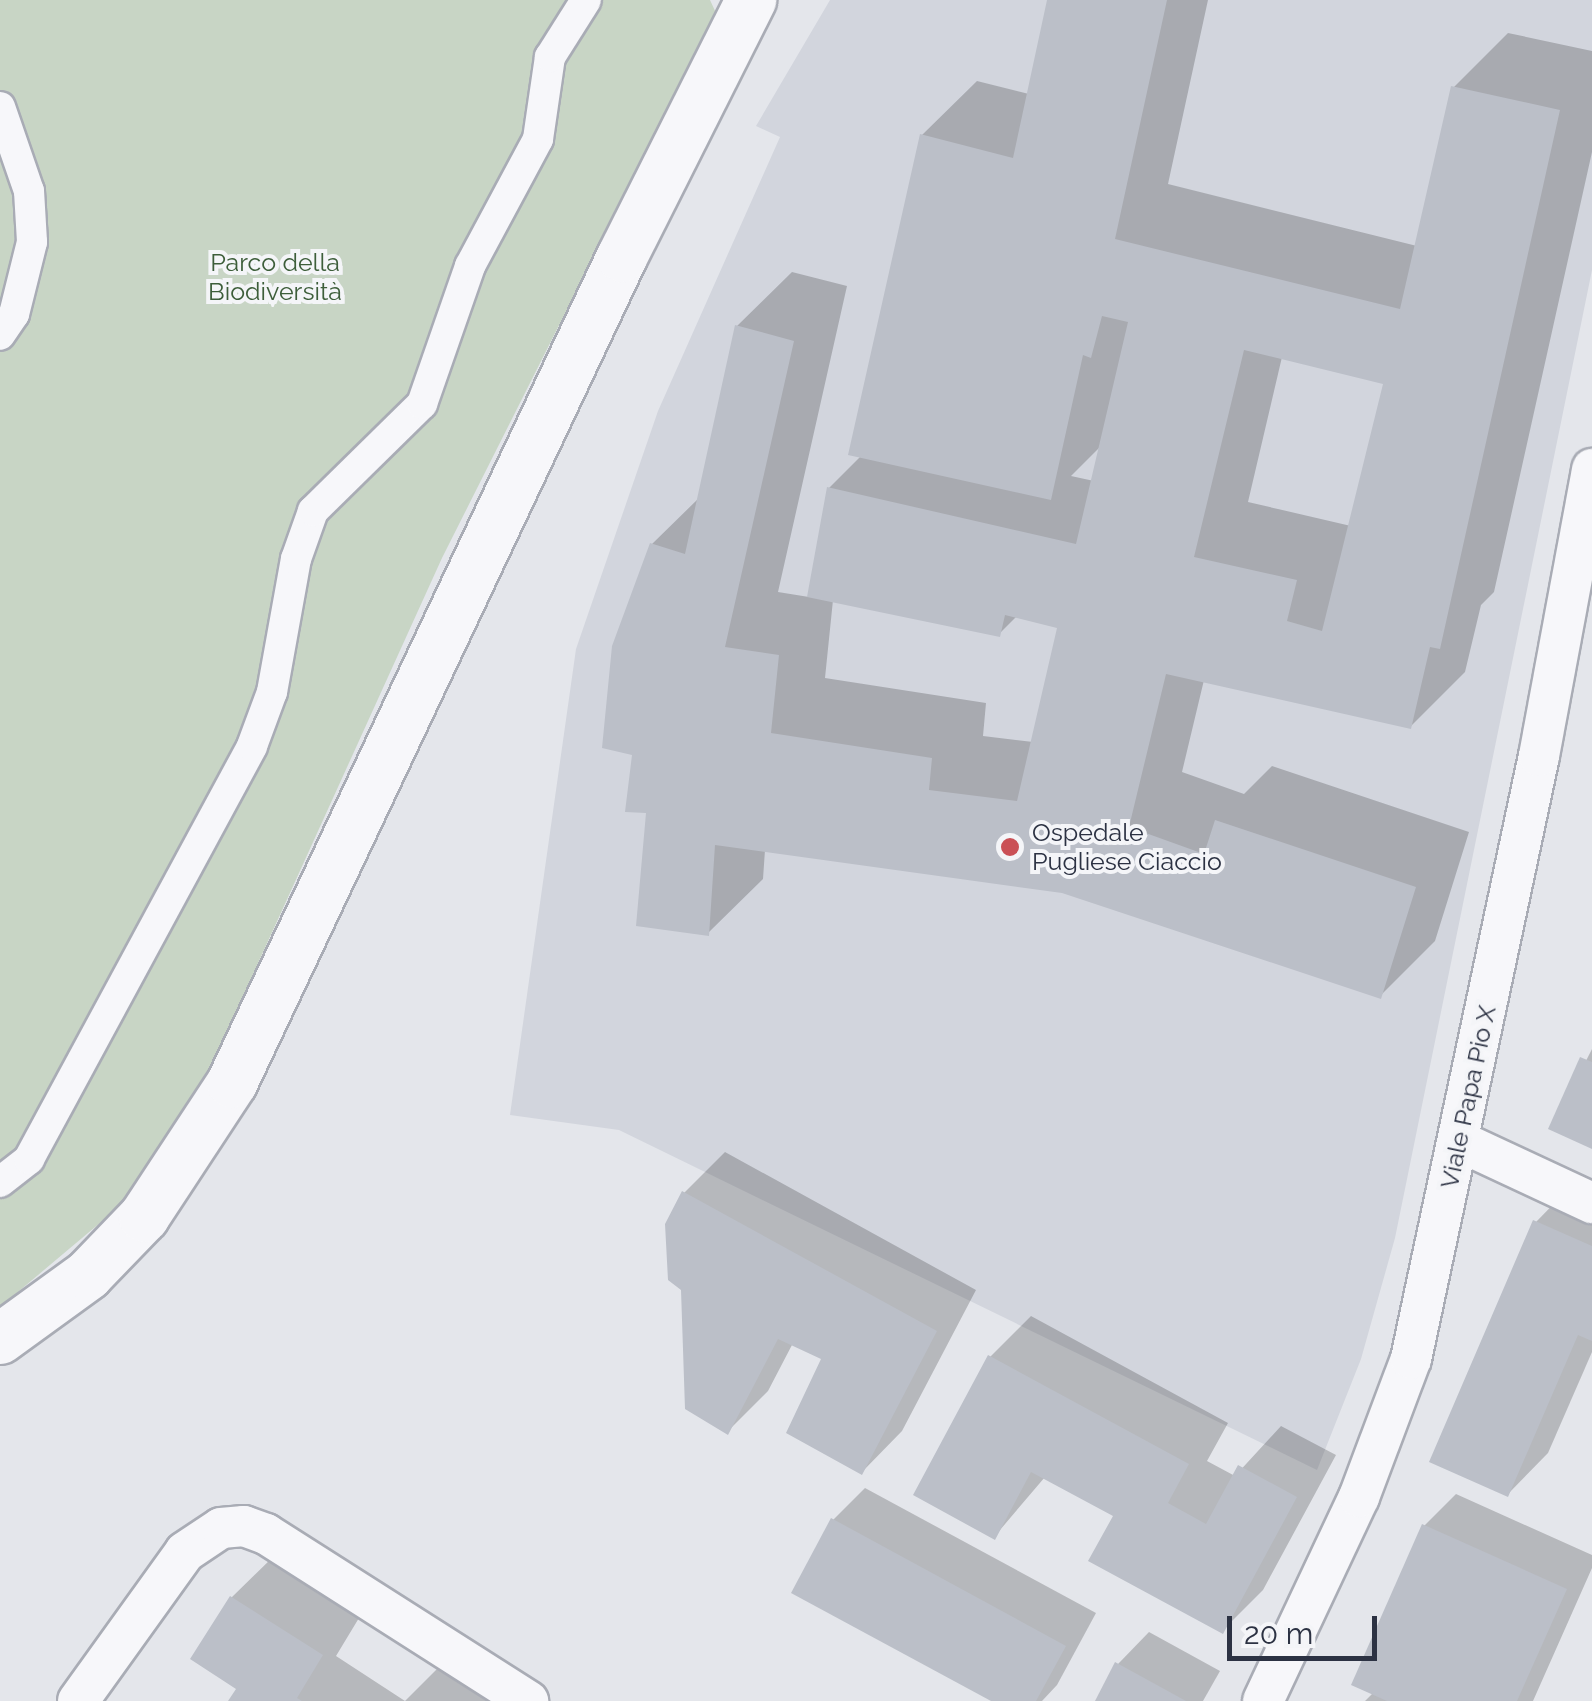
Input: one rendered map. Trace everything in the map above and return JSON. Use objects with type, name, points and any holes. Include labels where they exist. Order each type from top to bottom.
[{"type":"street","points":[[0,1182],[30,1158],[252,746],[272,692],[296,559],[313,512],[422,404],[470,266],[538,139],[550,57],[586,0]]},
{"type":"street","points":[[0,1339],[88,1275],[144,1217],[232,1084],[622,257],[752,0]]},
{"type":"street","points":[[0,106],[29,191],[32,242],[14,314],[0,335]]},
{"type":"street","name":"Viale Papa Pio X","points":[[1262,1701],[1360,1497],[1410,1359],[1460,1141],[1591,482]]},
{"type":"street","points":[[1460,1141],[1592,1202]]},
{"type":"street","points":[[78,1701],[185,1552],[221,1528],[244,1526],[528,1701]]},
{"type":"shaded area","name":"Ospedale Pugliese Ciaccio","points":[[830,0],[1592,0],[1592,270],[1395,1238],[1361,1359],[1317,1470],[619,1130],[510,1115],[576,649],[658,411],[780,137],[756,126]]},
{"type":"green space","name":"Parco della Biodiversità","points":[[0,0],[710,0],[716,13],[442,558],[200,1091],[132,1196],[0,1307]]},
{"type":"building","points":[[1047,0],[1167,0],[1115,239],[1400,309],[1451,86],[1560,110],[1440,649],[1430,647],[1411,729],[1166,674],[1129,827],[1204,854],[1215,820],[1416,887],[1381,999],[1062,893],[715,845],[709,936],[636,926],[646,813],[625,812],[632,755],[602,748],[612,646],[650,543],[685,554],[735,325],[794,341],[725,647],[779,655],[771,733],[932,758],[929,790],[1017,801],[1057,628],[1005,615],[1000,637],[807,597],[827,487],[1076,544],[1128,322],[1102,316],[1091,358],[1083,355],[1051,500],[848,455],[920,134],[1013,158]],"holes":[[[1244,350],[1383,384],[1322,631],[1287,621],[1297,580],[1194,557]]]},
{"type":"building","points":[[1580,1057],[1592,1062],[1592,1149],[1548,1129]]},
{"type":"building","points":[[682,1191],[937,1331],[862,1475],[786,1433],[821,1359],[778,1339],[728,1435],[685,1409],[681,1290],[668,1280],[665,1224]]},
{"type":"building","points":[[1533,1220],[1592,1246],[1592,1341],[1578,1335],[1508,1497],[1429,1462]]},
{"type":"building","points":[[988,1355],[1189,1464],[1168,1503],[1206,1524],[1238,1465],[1297,1497],[1223,1634],[1088,1561],[1113,1516],[1031,1472],[995,1540],[913,1495]]},
{"type":"building","points":[[831,1518],[1066,1646],[1036,1701],[991,1701],[791,1593]]},
{"type":"building","points":[[1422,1524],[1567,1589],[1517,1701],[1387,1701],[1351,1685]]},
{"type":"building","points":[[230,1596],[323,1655],[297,1698],[302,1701],[228,1701],[236,1689],[190,1659]]},
{"type":"building","points":[[1115,1662],[1186,1701],[1095,1701]]},
{"type":"place","name":"Ospedale Pugliese Ciaccio","points":[[1010,847]]}]
